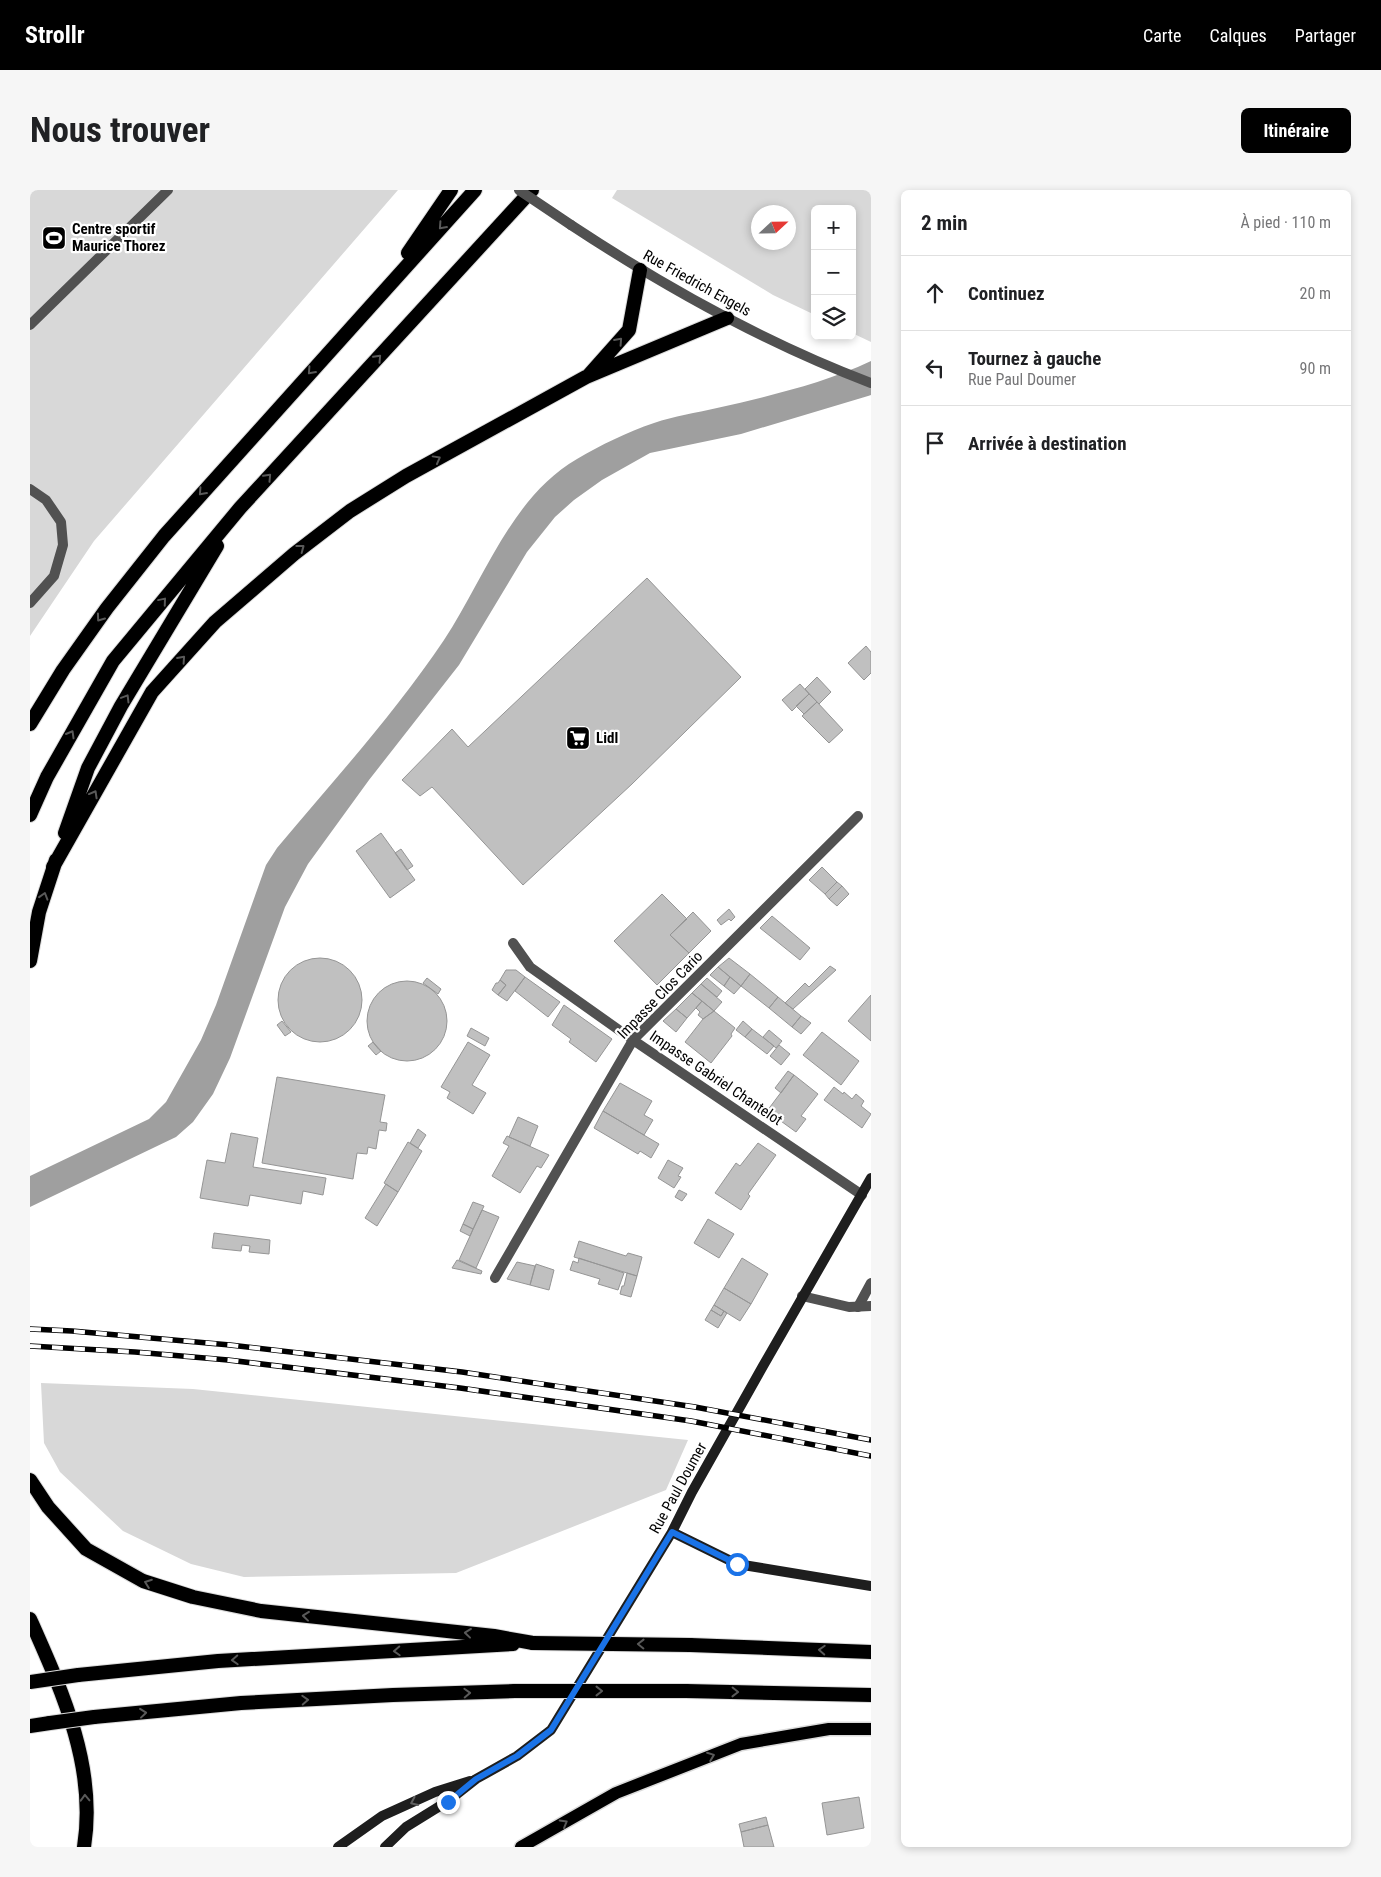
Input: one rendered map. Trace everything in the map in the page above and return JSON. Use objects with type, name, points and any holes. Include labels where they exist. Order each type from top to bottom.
[{"type":"highway","points":[[378,296],[451,190]]},
{"type":"highway","points":[[30,724],[68,662],[107,608],[164,536],[475,190]]},
{"type":"highway","points":[[30,815],[47,777],[113,660],[240,508],[532,190]]},
{"type":"highway","points":[[586,377],[629,330],[640,270]]},
{"type":"highway","points":[[53,867],[152,692],[215,622],[294,554],[350,511],[406,476],[586,377],[728,318]]},
{"type":"highway","points":[[30,961],[39,912],[88,768],[121,706],[240,508]]},
{"type":"highway","points":[[30,1480],[48,1506],[86,1549],[143,1582],[193,1597],[261,1611],[494,1636],[534,1643]]},
{"type":"highway","points":[[30,1619],[62,1691],[76,1731],[85,1788],[84,1847]]},
{"type":"highway","points":[[30,1682],[78,1675],[218,1661],[534,1643],[690,1645],[871,1652]]},
{"type":"highway","points":[[30,1726],[94,1717],[251,1702],[393,1695],[515,1691],[686,1691],[871,1695]]},
{"type":"main road","name":"Rue Paul Doumer","points":[[385,1847],[406,1827],[448,1802],[476,1779],[517,1756],[551,1730],[672,1532],[692,1492],[802,1296],[871,1178]]},
{"type":"main road","points":[[672,1532],[737,1564],[871,1586]]},
{"type":"main road","points":[[521,1847],[616,1793],[741,1744],[828,1729],[871,1729]]},
{"type":"main road","name":"Rue Paul Doumer","points":[[338,1847],[382,1816],[435,1792],[476,1779]]},
{"type":"street","points":[[30,326],[168,190]]},
{"type":"street","name":"Rue Friedrich Engels","points":[[519,190],[640,270],[728,318],[836,370],[871,383]]},
{"type":"street","points":[[30,489],[46,500],[61,522],[63,545],[54,576],[30,603]]},
{"type":"street","name":"Impasse Clos Cario","points":[[495,1278],[633,1040],[858,816]]},
{"type":"street","name":"Impasse Gabriel Chantelot","points":[[513,943],[530,966],[633,1040],[862,1195]]},
{"type":"street","points":[[858,1306],[871,1283]]},
{"type":"street","points":[[802,1296],[849,1306],[871,1306]]},
{"type":"shaded area","points":[[30,190],[398,190],[94,541],[30,636]]},
{"type":"shaded area","points":[[617,190],[871,190],[871,342],[856,335],[856,205],[811,205],[811,313],[773,295],[612,198]]},
{"type":"shaded area","points":[[871,361],[871,395],[741,434],[650,453],[602,480],[574,500],[555,517],[527,552],[459,665],[369,780],[308,864],[285,907],[230,1058],[213,1094],[193,1122],[176,1137],[30,1207],[30,1176],[149,1119],[166,1102],[201,1040],[216,1005],[266,865],[277,848],[363,746],[425,667],[458,617],[516,517],[534,495],[554,475],[577,459],[634,430],[669,418],[795,389]]},
{"type":"shaded area","points":[[41,1383],[193,1389],[688,1440],[666,1490],[456,1573],[244,1577],[191,1564],[123,1531],[60,1472],[44,1443]]},
{"type":"building","name":"Lidl","points":[[647,578],[741,677],[632,784],[523,885],[432,787],[420,796],[402,780],[452,729],[468,747]]},
{"type":"building","points":[[866,646],[871,652],[871,673],[864,680],[848,663]]},
{"type":"building","points":[[817,677],[831,692],[819,704],[805,689]]},
{"type":"building","points":[[800,684],[809,694],[792,711],[782,700]]},
{"type":"building","points":[[809,694],[817,702],[804,714],[796,706]]},
{"type":"building","points":[[817,702],[843,730],[829,743],[802,716]]},
{"type":"building","points":[[381,833],[415,880],[390,898],[356,851]]},
{"type":"building","points":[[401,849],[413,866],[407,870],[395,853]]},
{"type":"building","points":[[822,867],[837,882],[825,894],[809,880]]},
{"type":"building","points":[[837,882],[842,886],[829,899],[825,894]]},
{"type":"building","points":[[842,886],[849,894],[837,906],[829,899]]},
{"type":"building","points":[[662,894],[687,919],[670,935],[689,953],[657,985],[614,941]]},
{"type":"building","points":[[729,909],[735,917],[721,925],[717,920]]},
{"type":"building","points":[[693,912],[711,931],[689,953],[670,935]]},
{"type":"building","points":[[772,916],[810,948],[800,960],[760,928]]},
{"type":"building","points":[[320,958],[336,961],[350,970],[359,984],[362,1000],[359,1016],[350,1030],[336,1039],[320,1042],[304,1039],[290,1030],[281,1016],[278,1000],[281,984],[290,970],[304,961]]},
{"type":"building","points":[[729,958],[750,974],[741,986],[718,967]]},
{"type":"building","points":[[830,966],[836,970],[793,1009],[785,1003],[805,983],[809,987]]},
{"type":"building","points":[[718,967],[730,977],[724,986],[710,975]]},
{"type":"building","points":[[506,970],[516,970],[525,977],[507,1001],[498,995],[506,985],[500,980]]},
{"type":"building","points":[[750,974],[778,997],[769,1008],[741,986]]},
{"type":"building","points":[[525,977],[560,1002],[548,1017],[515,991]]},
{"type":"building","points":[[730,977],[741,986],[734,994],[724,986]]},
{"type":"building","points":[[427,978],[441,989],[438,994],[423,983]]},
{"type":"building","points":[[707,978],[722,991],[717,997],[701,984]]},
{"type":"building","points":[[500,980],[506,985],[498,995],[492,990]]},
{"type":"building","points":[[399,981],[415,981],[436,992],[447,1013],[447,1029],[436,1050],[415,1061],[399,1061],[385,1055],[373,1043],[367,1029],[367,1013],[373,999],[385,987]]},
{"type":"building","points":[[701,984],[722,1002],[714,1011],[692,993]]},
{"type":"building","points":[[692,993],[702,1001],[687,1018],[676,1009]]},
{"type":"building","points":[[871,995],[871,1041],[848,1021]]},
{"type":"building","points":[[778,997],[801,1016],[792,1027],[769,1008]]},
{"type":"building","points":[[702,1001],[714,1011],[703,1019],[698,1015],[700,1012],[696,1008]]},
{"type":"building","points":[[564,1005],[612,1039],[596,1062],[569,1042],[571,1039],[552,1025]]},
{"type":"building","points":[[676,1009],[687,1018],[676,1032],[663,1021]]},
{"type":"building","points":[[714,1011],[735,1028],[731,1034],[732,1036],[711,1063],[685,1042],[703,1019]]},
{"type":"building","points":[[801,1016],[811,1023],[801,1034],[792,1027]]},
{"type":"building","points":[[282,1021],[291,1032],[285,1036],[277,1025]]},
{"type":"building","points":[[743,1021],[752,1029],[745,1037],[736,1030]]},
{"type":"building","points":[[471,1028],[489,1038],[485,1046],[467,1036]]},
{"type":"building","points":[[752,1029],[774,1046],[767,1054],[745,1037]]},
{"type":"building","points":[[769,1030],[782,1041],[776,1048],[763,1037]]},
{"type":"building","points":[[822,1032],[859,1061],[841,1085],[803,1055]]},
{"type":"building","points":[[373,1042],[381,1051],[376,1055],[368,1046]]},
{"type":"building","points":[[468,1042],[490,1055],[472,1085],[486,1093],[473,1114],[447,1098],[450,1092],[441,1087]]},
{"type":"building","points":[[779,1045],[790,1054],[781,1065],[770,1056]]},
{"type":"building","points":[[788,1071],[794,1075],[781,1093],[775,1088]]},
{"type":"building","points":[[794,1075],[818,1094],[801,1116],[806,1119],[796,1132],[767,1111]]},
{"type":"building","points":[[277,1077],[385,1095],[380,1122],[387,1123],[386,1131],[379,1130],[376,1149],[368,1147],[367,1154],[357,1153],[353,1179],[262,1163]]},
{"type":"building","points":[[620,1083],[652,1101],[644,1115],[653,1120],[644,1135],[603,1111]]},
{"type":"building","points":[[834,1087],[852,1099],[856,1094],[864,1101],[861,1106],[871,1114],[862,1128],[824,1100]]},
{"type":"building","points":[[603,1111],[659,1144],[651,1158],[640,1151],[638,1154],[594,1128]]},
{"type":"building","points":[[518,1117],[538,1126],[530,1146],[509,1137]]},
{"type":"building","points":[[418,1129],[426,1135],[418,1148],[410,1143]]},
{"type":"building","points":[[231,1133],[258,1138],[253,1167],[326,1178],[323,1195],[303,1191],[301,1204],[250,1195],[248,1206],[200,1198],[207,1160],[225,1163]]},
{"type":"building","points":[[507,1136],[549,1155],[541,1168],[537,1166],[520,1193],[492,1176],[509,1146],[503,1143]]},
{"type":"building","points":[[408,1142],[422,1151],[398,1192],[384,1183]]},
{"type":"building","points":[[758,1143],[776,1155],[748,1194],[750,1196],[741,1210],[715,1193],[736,1163],[740,1166]]},
{"type":"building","points":[[668,1160],[683,1168],[678,1176],[681,1177],[674,1188],[658,1178]]},
{"type":"building","points":[[386,1184],[398,1192],[377,1226],[365,1218]]},
{"type":"building","points":[[679,1190],[687,1194],[682,1201],[675,1197]]},
{"type":"building","points":[[473,1202],[484,1206],[473,1229],[463,1224]]},
{"type":"building","points":[[482,1210],[499,1217],[476,1268],[459,1260]]},
{"type":"building","points":[[708,1219],[734,1234],[719,1258],[694,1243]]},
{"type":"building","points":[[463,1224],[473,1229],[470,1236],[460,1231]]},
{"type":"building","points":[[214,1233],[270,1240],[269,1254],[249,1252],[250,1246],[242,1245],[241,1251],[212,1248]]},
{"type":"building","points":[[579,1241],[626,1256],[628,1253],[642,1257],[637,1276],[574,1257]]},
{"type":"building","points":[[579,1258],[624,1273],[618,1290],[598,1284],[600,1279],[570,1270],[573,1261],[578,1263]]},
{"type":"building","points":[[742,1258],[768,1274],[751,1304],[724,1288]]},
{"type":"building","points":[[457,1260],[482,1271],[481,1274],[452,1268]]},
{"type":"building","points":[[517,1262],[535,1266],[530,1285],[507,1279]]},
{"type":"building","points":[[536,1264],[554,1270],[549,1290],[530,1285]]},
{"type":"building","points":[[627,1273],[637,1276],[631,1297],[620,1294]]},
{"type":"building","points":[[724,1288],[751,1304],[740,1321],[714,1305]]},
{"type":"building","points":[[714,1305],[724,1311],[721,1316],[711,1310]]},
{"type":"building","points":[[711,1310],[721,1316],[724,1311],[727,1313],[718,1328],[705,1320]]},
{"type":"building","points":[[859,1797],[864,1828],[827,1835],[822,1803]]},
{"type":"building","points":[[766,1817],[768,1825],[741,1832],[739,1824]]},
{"type":"building","points":[[768,1825],[774,1847],[744,1847],[741,1832]]},
{"type":"railway","points":[[30,1329],[230,1345],[462,1372],[695,1407],[871,1440]]},
{"type":"railway","points":[[30,1346],[228,1360],[460,1388],[691,1421],[871,1456]]},
{"type":"place","name":"Centre sportif Maurice Thorez","points":[[54,238]]},
{"type":"place","name":"Lidl","points":[[578,738]]},
{"type":"route","points":[[448,1802],[476,1779],[517,1756],[551,1730],[672,1532],[737,1564]]}]
